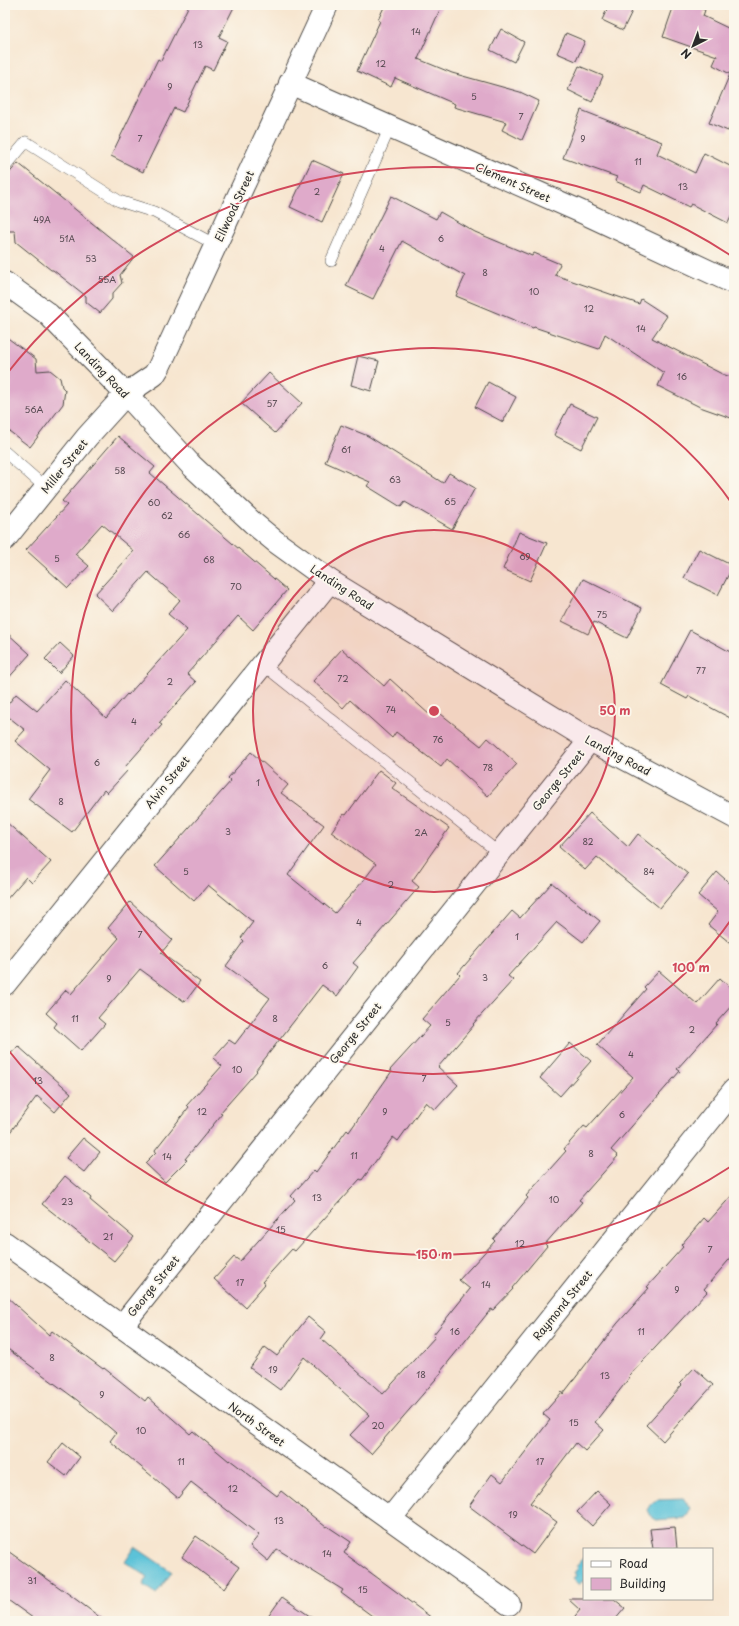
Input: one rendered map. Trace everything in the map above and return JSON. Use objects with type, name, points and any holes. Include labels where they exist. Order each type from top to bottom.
[{"type":"street","name":"Ellwood Street","points":[[126,394],[154,375],[159,368],[327,5]]},
{"type":"street","name":"Clement Street","points":[[290,83],[584,213],[734,283]]},
{"type":"street","name":"Landing Road","points":[[5,283],[48,314],[126,394],[191,465],[253,523],[276,542],[330,581],[590,740],[734,817]]},
{"type":"street","name":"Miller Street","points":[[5,539],[87,437],[126,394]]},
{"type":"street","name":"Alvin Street","points":[[5,984],[330,581]]},
{"type":"street","name":"George Street","points":[[121,1327],[590,740]]},
{"type":"street","name":"Raymond Street","points":[[390,1519],[734,1090]]},
{"type":"street","name":"North Street","points":[[5,1243],[509,1604]]},
{"type":"lane","points":[[331,261],[390,127]]},
{"type":"lane","points":[[5,167],[26,142],[119,202],[154,212],[216,245]]},
{"type":"lane","points":[[5,452],[46,488]]},
{"type":"lane","points":[[262,664],[499,853]]},
{"type":"water","points":[[683,1499],[690,1508],[689,1513],[685,1518],[656,1520],[652,1518],[648,1510],[653,1502],[657,1500]]},
{"type":"water","points":[[135,1547],[172,1572],[156,1594],[143,1585],[148,1577],[125,1562]]},
{"type":"water","points":[[583,1558],[583,1582],[582,1581],[579,1585],[573,1579],[576,1575],[574,1573],[578,1568],[576,1566]]},
{"type":"building","points":[[189,5],[235,5],[219,37],[227,41],[213,70],[205,66],[183,112],[174,108],[143,172],[111,156],[158,59],[161,61]]},
{"type":"building","points":[[385,5],[442,5],[418,59],[452,73],[520,92],[539,101],[522,140],[502,130],[506,122],[454,107],[455,104],[395,78],[391,87],[357,71],[380,21],[378,20]]},
{"type":"building","points":[[609,5],[635,5],[623,30],[602,20]]},
{"type":"building","points":[[674,5],[691,5],[705,10],[703,16],[730,29],[734,22],[734,118],[728,131],[709,123],[730,74],[713,65],[717,56],[663,37]]},
{"type":"building","points":[[501,29],[524,42],[514,62],[490,50]]},
{"type":"building","points":[[566,33],[585,41],[576,61],[557,53]]},
{"type":"building","points":[[579,66],[603,76],[592,102],[568,90]]},
{"type":"building","points":[[581,110],[662,142],[657,154],[695,173],[704,153],[734,168],[734,211],[728,223],[691,204],[689,207],[644,185],[641,192],[615,181],[617,177],[563,158]]},
{"type":"building","points":[[312,160],[344,174],[322,222],[290,207]]},
{"type":"building","points":[[18,163],[134,257],[120,275],[122,283],[112,294],[112,299],[100,313],[86,302],[86,296],[16,242],[15,231],[5,231],[5,178]]},
{"type":"building","points":[[391,196],[436,219],[440,212],[475,232],[532,256],[534,253],[560,264],[555,275],[639,304],[641,299],[667,316],[652,338],[722,374],[734,378],[734,419],[700,407],[658,386],[664,373],[605,334],[599,349],[534,327],[533,328],[456,296],[465,276],[402,241],[373,299],[346,286]]},
{"type":"building","points":[[5,336],[36,359],[37,371],[50,370],[60,378],[62,387],[65,390],[63,404],[30,447],[5,428]]},
{"type":"building","points":[[358,356],[379,361],[371,391],[351,385]]},
{"type":"building","points":[[269,373],[302,403],[275,433],[241,403]]},
{"type":"building","points":[[488,382],[516,397],[503,422],[475,407]]},
{"type":"building","points":[[570,404],[597,417],[581,449],[554,435]]},
{"type":"building","points":[[341,425],[368,436],[443,483],[449,473],[475,488],[452,529],[405,502],[401,507],[367,486],[370,482],[325,462]]},
{"type":"building","points":[[118,436],[155,467],[150,473],[287,590],[253,630],[238,616],[187,674],[196,682],[159,723],[162,725],[125,767],[128,770],[107,793],[104,790],[72,832],[28,799],[50,770],[15,741],[25,730],[5,714],[5,708],[16,694],[37,711],[65,680],[106,718],[187,630],[168,614],[180,600],[148,572],[113,611],[95,594],[134,551],[102,524],[75,554],[89,566],[68,588],[26,550],[67,505],[62,501]]},
{"type":"building","points":[[519,532],[547,543],[530,581],[503,569]]},
{"type":"building","points":[[699,549],[733,566],[718,595],[684,578]]},
{"type":"building","points":[[583,579],[642,608],[627,638],[594,622],[588,634],[562,621]]},
{"type":"building","points":[[690,630],[734,654],[734,720],[689,696],[687,699],[661,685]]},
{"type":"building","points":[[5,631],[30,654],[5,682]]},
{"type":"building","points":[[60,643],[74,656],[59,673],[45,659]]},
{"type":"building","points":[[342,649],[384,686],[390,679],[431,716],[436,710],[481,746],[488,738],[517,764],[488,796],[447,759],[441,767],[396,732],[392,738],[350,700],[343,708],[313,681]]},
{"type":"building","points":[[251,752],[288,785],[281,793],[324,825],[288,875],[335,913],[376,864],[331,832],[344,814],[346,815],[379,770],[396,783],[392,788],[449,828],[412,881],[419,887],[353,963],[358,967],[337,996],[322,985],[256,1070],[257,1071],[220,1113],[222,1114],[185,1159],[187,1160],[165,1182],[145,1163],[156,1152],[155,1150],[189,1107],[187,1105],[222,1066],[213,1058],[229,1040],[235,1044],[270,998],[226,966],[244,941],[241,938],[253,922],[208,885],[194,901],[155,866],[231,781],[228,778]]},
{"type":"building","points":[[590,813],[628,847],[638,834],[688,874],[660,908],[597,857],[585,870],[559,847]]},
{"type":"building","points":[[5,821],[51,862],[32,883],[26,877],[5,901]]},
{"type":"building","points":[[717,872],[734,887],[734,946],[708,925],[718,912],[698,895]]},
{"type":"building","points":[[552,883],[600,921],[583,942],[557,922],[508,976],[513,980],[473,1024],[474,1025],[438,1067],[458,1085],[435,1110],[426,1102],[398,1141],[393,1137],[362,1180],[360,1179],[295,1251],[292,1249],[262,1282],[265,1284],[245,1307],[214,1279],[234,1257],[240,1261],[295,1200],[291,1196],[314,1170],[316,1172],[347,1130],[349,1132],[392,1071],[390,1070],[430,1026],[422,1019],[460,975],[458,973],[512,911],[520,918]]},
{"type":"building","points":[[130,902],[172,940],[161,953],[200,982],[185,1002],[140,969],[98,1018],[105,1024],[81,1051],[54,1027],[57,1023],[46,1013],[66,990],[71,994],[119,938],[108,928]]},
{"type":"building","points":[[659,971],[697,1004],[720,978],[734,991],[734,1003],[677,1069],[680,1071],[611,1150],[618,1156],[579,1200],[582,1202],[545,1244],[547,1246],[512,1288],[513,1289],[493,1310],[491,1309],[441,1371],[442,1372],[371,1454],[350,1435],[369,1415],[304,1357],[280,1390],[250,1368],[265,1347],[277,1356],[308,1317],[326,1332],[321,1339],[383,1394],[435,1337],[433,1335],[470,1289],[459,1280],[495,1241],[493,1239],[528,1198],[526,1196],[566,1151],[564,1149],[584,1126],[587,1128],[633,1077],[597,1045],[646,989],[644,987]]},
{"type":"building","points":[[570,1043],[591,1061],[560,1096],[540,1078]]},
{"type":"building","points":[[18,1046],[71,1093],[55,1112],[37,1096],[5,1139],[5,1060]]},
{"type":"building","points":[[83,1138],[100,1152],[84,1172],[66,1158]]},
{"type":"building","points":[[65,1176],[91,1198],[90,1200],[134,1237],[114,1261],[42,1204]]},
{"type":"building","points":[[734,1193],[734,1254],[704,1289],[707,1292],[629,1376],[630,1377],[595,1422],[604,1430],[585,1451],[576,1443],[530,1503],[557,1522],[533,1554],[469,1506],[492,1474],[502,1482],[550,1420],[543,1414],[562,1392],[563,1394],[617,1324],[649,1288],[647,1287],[683,1247],[681,1245],[704,1218],[708,1222]]},
{"type":"building","points":[[5,1295],[49,1335],[52,1331],[103,1369],[104,1368],[145,1401],[148,1397],[190,1434],[193,1431],[229,1461],[230,1460],[277,1496],[281,1491],[326,1527],[327,1526],[351,1542],[344,1553],[436,1621],[379,1621],[341,1593],[343,1590],[277,1549],[268,1561],[250,1546],[259,1535],[191,1482],[178,1498],[110,1441],[116,1433],[77,1400],[5,1347]]},
{"type":"building","points":[[694,1368],[713,1385],[663,1441],[646,1425],[682,1385],[680,1383]]},
{"type":"building","points":[[63,1443],[80,1457],[66,1476],[48,1462]]},
{"type":"building","points":[[597,1491],[611,1504],[592,1526],[577,1512]]},
{"type":"building","points":[[675,1527],[677,1548],[653,1548],[650,1529]]},
{"type":"building","points":[[196,1536],[239,1567],[224,1589],[182,1557]]},
{"type":"building","points":[[5,1549],[105,1621],[37,1621],[5,1598]]},
{"type":"building","points":[[282,1597],[317,1621],[265,1621]]},
{"type":"building","points":[[568,1599],[615,1600],[625,1608],[614,1621],[571,1621],[580,1610]]}]
